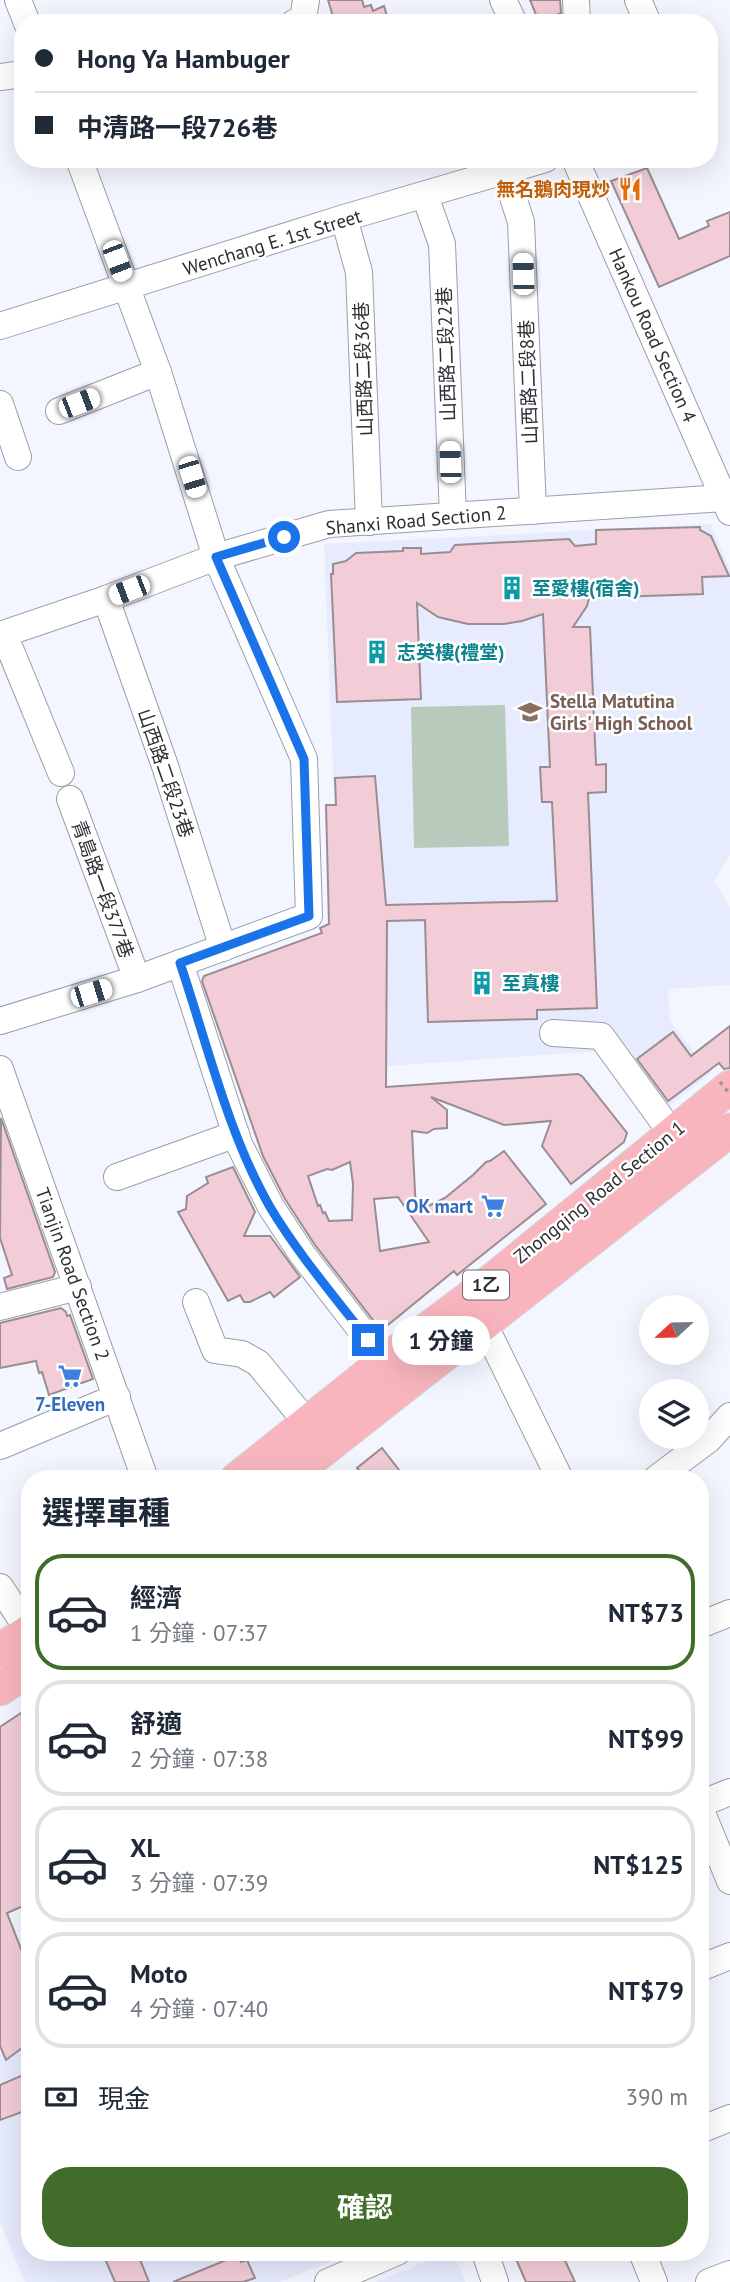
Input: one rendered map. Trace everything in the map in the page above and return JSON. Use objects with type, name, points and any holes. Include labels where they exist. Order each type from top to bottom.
[{"type":"main road","name":"Zhongqing Road Section 1","points":[[296,1470],[478,1310],[725,1084]]},
{"type":"main road","name":"Zhongqing Road Section 1","points":[[249,1470],[384,1361],[478,1310],[730,1130]]},
{"type":"main road","points":[[0,1650],[21,1637]]},
{"type":"main road","points":[[0,1689],[21,1674]]},
{"type":"street","points":[[0,1021],[137,979],[309,916],[304,759],[216,557],[159,372],[82,168]]},
{"type":"street","name":"Wenchang E. 1st Street","points":[[0,326],[344,218],[517,168]]},
{"type":"street","name":"Hankou Road Section 4","points":[[580,168],[728,501]]},
{"type":"street","name":"山西路二段8巷","points":[[505,172],[521,222],[533,510]]},
{"type":"street","name":"山西路二段22巷","points":[[425,196],[442,244],[453,516]]},
{"type":"street","name":"山西路二段36巷","points":[[344,218],[359,272],[369,522]]},
{"type":"street","points":[[59,411],[159,372]]},
{"type":"street","points":[[0,404],[18,457]]},
{"type":"street","name":"Shanxi Road Section 2","points":[[2,635],[216,557],[329,524],[533,510],[728,501]]},
{"type":"street","name":"山西路二段23巷","points":[[106,599],[165,766],[223,948]]},
{"type":"street","points":[[2,635],[61,773]]},
{"type":"street","name":"青島路一段377巷","points":[[70,799],[137,979]]},
{"type":"street","points":[[180,963],[236,1134],[271,1207],[302,1254],[384,1361]]},
{"type":"street","points":[[553,1033],[601,1036],[692,1159]]},
{"type":"street","name":"Tianjin Road Section 2","points":[[0,1069],[142,1470]]},
{"type":"street","points":[[117,1177],[236,1134]]},
{"type":"street","points":[[0,1307],[78,1287]]},
{"type":"street","points":[[196,1302],[215,1350],[242,1354],[258,1363],[308,1424]]},
{"type":"street","points":[[478,1310],[556,1470]]},
{"type":"street","points":[[0,1446],[117,1397]]},
{"type":"street","points":[[668,1470],[709,1439],[730,1416]]},
{"type":"street","points":[[0,1587],[21,1618]]},
{"type":"street","points":[[709,1621],[730,1613]]},
{"type":"street","points":[[709,1802],[730,1792]]},
{"type":"street","points":[[709,1828],[730,1881]]},
{"type":"street","points":[[709,1964],[730,1956]]},
{"type":"street","points":[[709,2126],[730,2118]]},
{"type":"street","points":[[328,2282],[376,2261]]},
{"type":"street","points":[[488,2261],[495,2282]]},
{"type":"street","points":[[646,2261],[654,2282]]},
{"type":"street","points":[[709,2282],[730,2274]]},
{"type":"path","points":[[725,1084],[730,1094]]},
{"type":"shaded area","name":"Stella Matutina Girls' High School","points":[[711,524],[730,569],[730,855],[714,881],[730,908],[730,985],[668,989],[670,1021],[711,1073],[651,1121],[601,1051],[345,1069],[324,544]]},
{"type":"shaded area","points":[[21,2039],[21,2261],[332,2261],[279,2282],[25,2282],[0,2222],[0,2055]]},
{"type":"shaded area","points":[[428,2261],[457,2261],[465,2282],[376,2282]]},
{"type":"green space","points":[[505,705],[509,846],[414,848],[411,707]]},
{"type":"building","points":[[328,0],[362,0],[364,7],[371,5],[373,11],[384,6],[386,14],[332,14]]},
{"type":"building","points":[[530,0],[560,0],[561,13],[536,14]]},
{"type":"building","points":[[647,168],[679,239],[709,226],[707,221],[730,212],[730,256],[659,287],[611,181]]},
{"type":"building","points":[[700,527],[700,530],[711,536],[729,576],[702,577],[703,594],[589,598],[587,606],[573,627],[590,627],[596,765],[606,764],[606,792],[588,793],[597,1008],[537,1010],[537,1019],[428,1022],[425,920],[387,921],[386,1087],[578,1074],[627,1133],[624,1142],[571,1184],[542,1146],[551,1121],[504,1125],[431,1097],[447,1110],[447,1128],[434,1129],[427,1133],[412,1131],[416,1212],[445,1198],[486,1162],[504,1151],[546,1204],[457,1275],[454,1271],[380,1329],[315,1245],[285,1199],[263,1156],[202,981],[204,976],[322,933],[320,928],[329,924],[326,805],[336,805],[335,778],[375,776],[386,905],[557,901],[552,802],[542,802],[540,767],[550,767],[543,614],[504,624],[468,624],[438,617],[417,603],[421,699],[337,702],[331,574],[333,564],[346,561],[356,553],[421,548],[421,554],[450,552],[455,545],[569,539],[575,546],[596,544],[596,530]],"holes":[[[350,1162],[353,1184],[352,1220],[329,1221],[320,1205],[318,1206],[308,1176]],[[398,1197],[429,1242],[380,1251],[374,1199]]]},
{"type":"building","points":[[730,1026],[730,1068],[724,1069],[719,1063],[668,1101],[637,1059],[673,1032],[691,1056]]},
{"type":"building","points":[[1,1118],[55,1272],[53,1277],[7,1289],[4,1278],[12,1275],[0,1238]]},
{"type":"building","points":[[233,1167],[255,1212],[244,1236],[270,1236],[300,1277],[274,1297],[270,1292],[250,1302],[244,1302],[240,1295],[228,1301],[178,1212],[186,1209],[187,1196],[208,1183],[206,1177]]},
{"type":"building","points":[[61,1308],[67,1316],[70,1315],[93,1379],[49,1395],[36,1361],[0,1368],[0,1323]]},
{"type":"building","points":[[382,1448],[399,1470],[359,1470],[357,1468]]},
{"type":"building","points":[[21,1713],[21,1907],[7,1913],[21,1949],[21,2049],[6,2060],[0,2046],[0,1727]]},
{"type":"building","points":[[21,2076],[21,2112],[0,2120],[0,2085]]},
{"type":"building","points":[[106,2261],[141,2261],[149,2282],[115,2282]]},
{"type":"building","points":[[224,2261],[247,2261],[255,2278],[243,2282],[173,2282]]},
{"type":"building","points":[[517,2261],[565,2261],[575,2282],[526,2282]]},
{"type":"place","name":"無名鵝肉現炒","points":[[630,189]]},
{"type":"place","name":"至愛樓(宿舍)","points":[[512,588]]},
{"type":"place","name":"志英樓(禮堂)","points":[[377,652]]},
{"type":"place","name":"Stella Matutina Girls' High School","points":[[530,712]]},
{"type":"place","name":"至真樓","points":[[482,983]]},
{"type":"place","name":"OK mart","points":[[493,1206]]},
{"type":"place","name":"7-Eleven","points":[[70,1376]]},
{"type":"route","points":[[284,537],[216,557],[304,759],[309,916],[180,963],[239,1144],[271,1207],[302,1254],[368,1340]]}]
